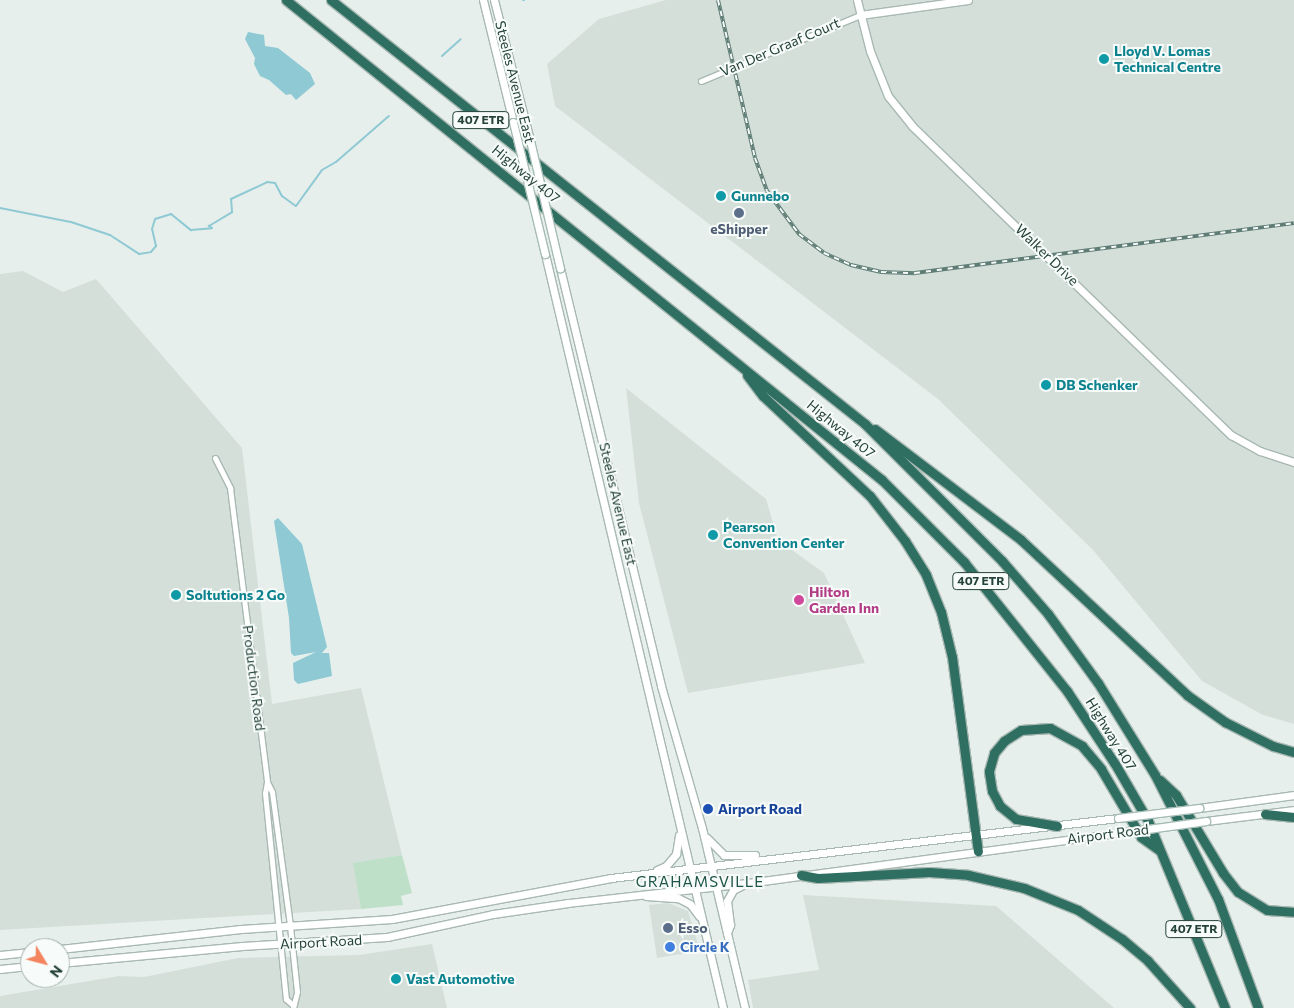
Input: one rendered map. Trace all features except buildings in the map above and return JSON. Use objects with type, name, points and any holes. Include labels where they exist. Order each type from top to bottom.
[{"type":"highway","name":"Highway 407","points":[[286,0],[882,480],[964,562],[1003,607],[1068,691],[1115,764],[1160,851],[1225,1008]]},
{"type":"highway","name":"Highway 407","points":[[331,0],[865,424],[975,534],[1048,614],[1098,683],[1155,776],[1218,899],[1258,1008]]},
{"type":"highway","points":[[739,365],[762,396],[870,496],[905,540],[926,575],[941,612],[952,657],[978,851]]},
{"type":"highway","points":[[865,424],[886,435],[1021,540],[1187,695],[1225,722],[1273,746],[1294,752]]},
{"type":"highway","points":[[1056,826],[1016,819],[1000,806],[992,791],[989,771],[994,754],[1004,741],[1021,730],[1050,728],[1082,746],[1102,769],[1141,837],[1160,851]]},
{"type":"highway","points":[[1155,776],[1176,795],[1223,874],[1238,892],[1266,910],[1294,912]]},
{"type":"highway","points":[[1265,814],[1294,817]]},
{"type":"highway","points":[[801,875],[818,878],[936,873],[984,878],[1024,888],[1078,910],[1113,932],[1148,961],[1190,1008]]},
{"type":"main road","name":"Steeles Avenue East","points":[[483,0],[723,1008]]},
{"type":"main road","name":"Steeles Avenue East","points":[[494,0],[529,136],[661,686],[702,828],[745,1008]]},
{"type":"main road","name":"Walker Drive","points":[[858,0],[860,15],[888,96],[912,126],[1232,435],[1260,452],[1294,462]]},
{"type":"main road","points":[[860,15],[968,0]]},
{"type":"main road","name":"Airport Road","points":[[70,948],[280,926],[392,919],[643,874],[779,857],[976,837],[1294,795]]},
{"type":"main road","name":"Airport Road","points":[[70,962],[387,938],[493,914],[755,882],[1294,810]]},
{"type":"main road","points":[[643,874],[662,868],[673,858],[679,847],[680,828]]},
{"type":"main road","points":[[702,828],[710,843],[724,855],[738,857],[768,854],[779,857]]},
{"type":"main road","points":[[727,934],[728,898],[736,888],[755,882]]},
{"type":"main road","points":[[643,896],[654,899],[678,898],[693,907],[703,923]]},
{"type":"main road","points":[[0,955],[20,953]]},
{"type":"main road","points":[[0,969],[20,967]]},
{"type":"street","name":"Van Der Graaf Court","points":[[701,80],[860,15]]},
{"type":"street","name":"Production Road","points":[[215,458],[230,488],[267,782],[265,793],[286,998],[293,1006]]},
{"type":"street","name":"Production Road","points":[[267,782],[272,792],[290,926],[290,944],[297,992],[293,1006]]},
{"type":"shaded area","points":[[666,0],[1294,0],[1294,724],[1263,715],[1202,681],[1093,550],[938,399],[555,106],[547,64],[599,19]]},
{"type":"shaded area","points":[[23,271],[63,292],[96,279],[242,448],[272,704],[361,688],[402,855],[354,863],[361,909],[0,930],[0,274]]},
{"type":"shaded area","points":[[626,388],[766,499],[778,540],[824,573],[865,663],[688,693],[639,503]]},
{"type":"shaded area","points":[[803,895],[996,906],[1114,1008],[753,1008],[748,980],[819,970]]},
{"type":"shaded area","points":[[668,903],[688,911],[700,951],[657,958],[649,905]]},
{"type":"shaded area","points":[[432,944],[447,1008],[0,1008],[0,996],[48,988],[70,988],[70,984],[119,976],[144,977],[238,958],[359,955]]},
{"type":"green space","points":[[402,855],[412,893],[401,896],[403,905],[361,909],[353,863]]},
{"type":"water","points":[[248,32],[264,35],[265,46],[278,48],[310,73],[315,84],[296,100],[291,94],[286,95],[269,80],[260,76],[254,64],[255,58],[245,39]]},
{"type":"water","points":[[278,518],[302,544],[327,647],[322,653],[329,653],[332,676],[298,684],[294,680],[293,663],[316,652],[294,656],[291,653],[289,618],[274,521]]},
{"type":"waterway","points":[[442,56],[461,39]]},
{"type":"waterway","points":[[0,208],[71,222],[110,235],[139,254],[151,252],[156,246],[152,229],[155,219],[171,214],[191,230],[212,228],[209,226],[232,212],[231,199],[267,182],[275,183],[282,196],[296,206],[322,170],[336,162],[389,116]]},
{"type":"railway","points":[[718,0],[755,158],[767,191],[799,234],[824,253],[851,265],[881,272],[915,273],[1294,223]]},
{"type":"place","name":"Lloyd V. Lomas Technical Centre","points":[[1104,59]]},
{"type":"place","name":"Gunnebo","points":[[721,196]]},
{"type":"place","name":"eShipper","points":[[739,213]]},
{"type":"place","name":"DB Schenker","points":[[1046,385]]},
{"type":"place","name":"Pearson Convention Center","points":[[713,535]]},
{"type":"place","name":"Soltutions 2 Go","points":[[176,595]]},
{"type":"place","name":"Hilton Garden Inn","points":[[799,600]]},
{"type":"place","name":"Airport Road","points":[[708,809]]},
{"type":"place","name":"Esso","points":[[668,928]]},
{"type":"place","name":"Circle K","points":[[670,947]]},
{"type":"place","name":"Vast Automotive","points":[[396,979]]},
{"type":"district","name":"GRAHAMSVILLE","points":[[700,882]]}]
